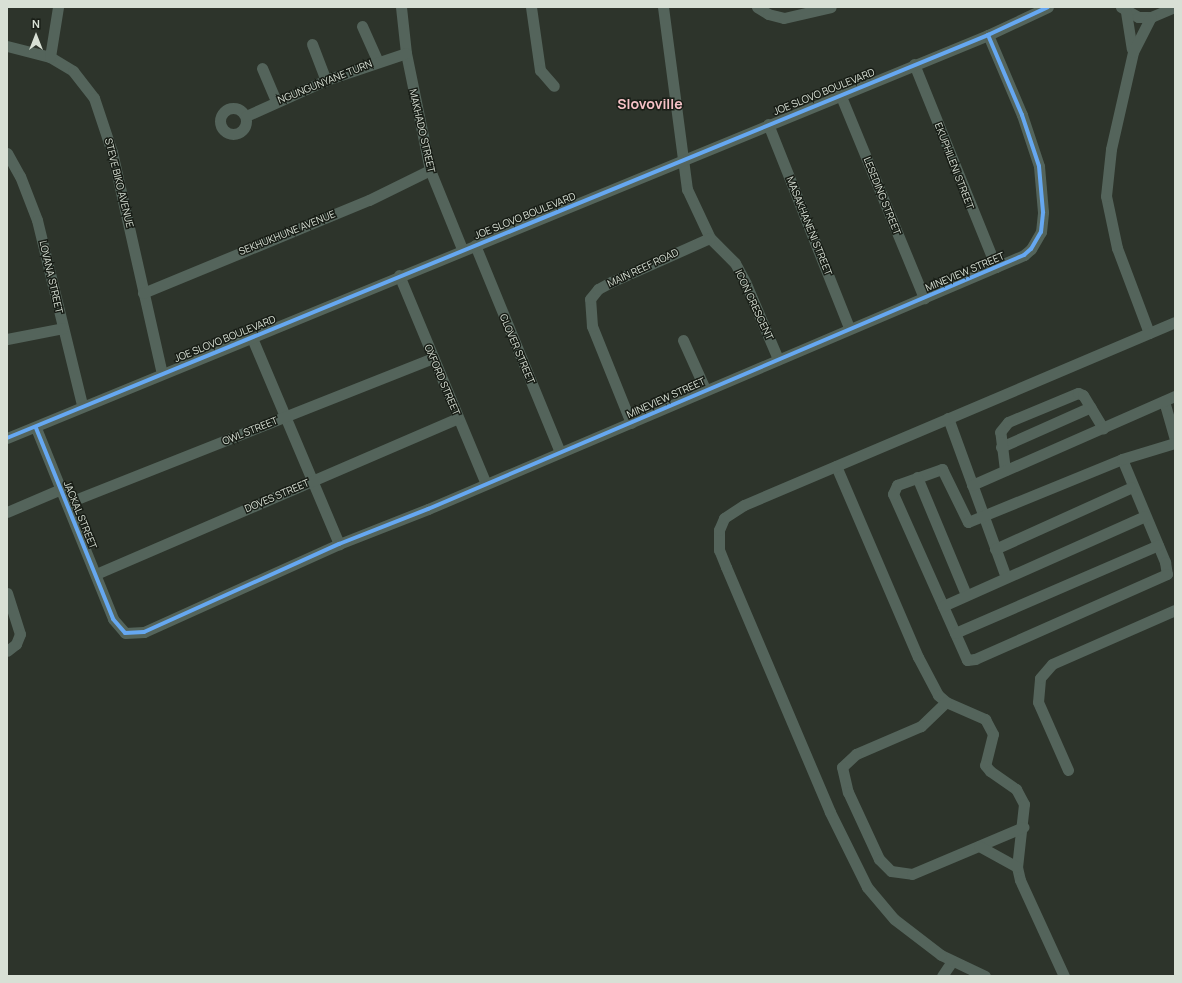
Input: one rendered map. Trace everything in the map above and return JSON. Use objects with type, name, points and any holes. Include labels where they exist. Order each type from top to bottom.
[{"type":"street","points":[[50,57],[58,7]]},
{"type":"street","name":"MAKHADO STREET","points":[[401,7],[406,53],[430,170],[462,249]]},
{"type":"street","points":[[531,7],[540,70],[554,86]]},
{"type":"street","name":"ICON CRESCENT","points":[[663,7],[687,189],[710,238],[735,263],[778,359]]},
{"type":"street","points":[[757,7],[775,17],[784,18],[831,7]]},
{"type":"street","name":"JOE SLOVO BOULEVARD","points":[[7,438],[36,428],[82,405],[252,338],[474,244],[988,35],[1048,7]]},
{"type":"street","points":[[1149,333],[1117,248],[1106,196],[1111,149],[1133,52],[1151,17],[1174,7]]},
{"type":"street","points":[[1133,52],[1124,9],[1151,17]]},
{"type":"street","points":[[362,26],[377,60]]},
{"type":"street","name":"MINEVIEW STREET","points":[[110,609],[125,633],[144,632],[339,544],[631,423],[705,389],[996,267],[1031,249],[1041,232],[1043,212],[1039,166],[1032,142],[988,35]]},
{"type":"street","points":[[312,44],[326,80]]},
{"type":"street","name":"STEVE BIKO AVENUE","points":[[7,46],[50,57],[73,71],[86,86],[98,110],[127,213],[143,293],[162,374]]},
{"type":"street","name":"NGUNGUNYANE TURN","points":[[246,116],[276,101],[326,80],[377,60],[406,53]]},
{"type":"street","name":"EKUPHILENI STREET","points":[[914,64],[996,267]]},
{"type":"street","points":[[262,68],[276,101]]},
{"type":"street","name":"LESEDING STREET","points":[[840,94],[924,298]]},
{"type":"street","name":"MASAKHANENI STREET","points":[[768,124],[849,328]]},
{"type":"street","name":"LOVANA STREET","points":[[7,153],[20,176],[37,220],[82,405]]},
{"type":"street","name":"SEKHUKHUNE AVENUE","points":[[143,293],[369,200],[430,170]]},
{"type":"street","name":"MAIN REEF ROAD","points":[[631,423],[592,326],[590,299],[598,289],[611,282],[710,238]]},
{"type":"street","name":"CLOVER STREET","points":[[474,244],[560,452]]},
{"type":"street","name":"OXFORD STREET","points":[[399,276],[486,484]]},
{"type":"street","points":[[985,976],[952,961],[881,906],[855,866],[719,550],[719,530],[731,513],[836,466],[1175,322]]},
{"type":"street","points":[[7,339],[63,328]]},
{"type":"street","points":[[252,338],[339,544]]},
{"type":"street","points":[[684,340],[705,389]]},
{"type":"street","name":"OWL STREET","points":[[67,504],[433,358]]},
{"type":"street","points":[[1005,470],[1000,432],[1008,422],[1076,394],[1083,395],[1103,428]]},
{"type":"street","points":[[972,485],[1175,396]]},
{"type":"street","points":[[1164,401],[1175,439]]},
{"type":"street","points":[[1001,446],[1090,407]]},
{"type":"street","name":"DOVES STREET","points":[[96,574],[458,418]]},
{"type":"street","points":[[948,418],[1006,577]]},
{"type":"street","name":"JACKAL STREET","points":[[36,428],[110,609]]},
{"type":"street","points":[[1122,459],[1132,487],[1167,567],[1164,577],[975,660],[967,660],[893,494],[896,485],[942,468],[967,522],[1122,459],[1175,443]]},
{"type":"street","points":[[836,466],[918,656],[938,695],[946,702],[985,719],[993,734],[985,765],[990,772],[1016,789],[1024,804],[1023,827],[1017,867],[1052,955],[1064,976]]},
{"type":"street","points":[[917,477],[966,595]]},
{"type":"street","points":[[995,548],[1132,487]]},
{"type":"street","points":[[7,512],[61,489]]},
{"type":"street","points":[[943,606],[1145,516]]},
{"type":"street","points":[[955,633],[1158,545]]},
{"type":"street","points":[[7,593],[19,625],[19,639],[7,651]]},
{"type":"street","points":[[1068,770],[1038,702],[1040,678],[1052,664],[1175,610]]},
{"type":"street","points":[[946,702],[921,726],[856,754],[845,762],[842,773],[879,859],[891,871],[912,874],[1023,827]]},
{"type":"street","points":[[979,846],[1017,867]]},
{"type":"street","points":[[942,976],[952,961]]},
{"type":"cycle path","points":[[7,438],[988,35],[1048,7]]},
{"type":"cycle path","points":[[36,428],[113,619],[125,633],[144,632],[339,544],[428,509],[1024,255],[1031,249],[1041,232],[1043,212],[1039,166],[1022,115],[988,35]]},
{"type":"district","name":"Slovoville","points":[[650,104]]}]
